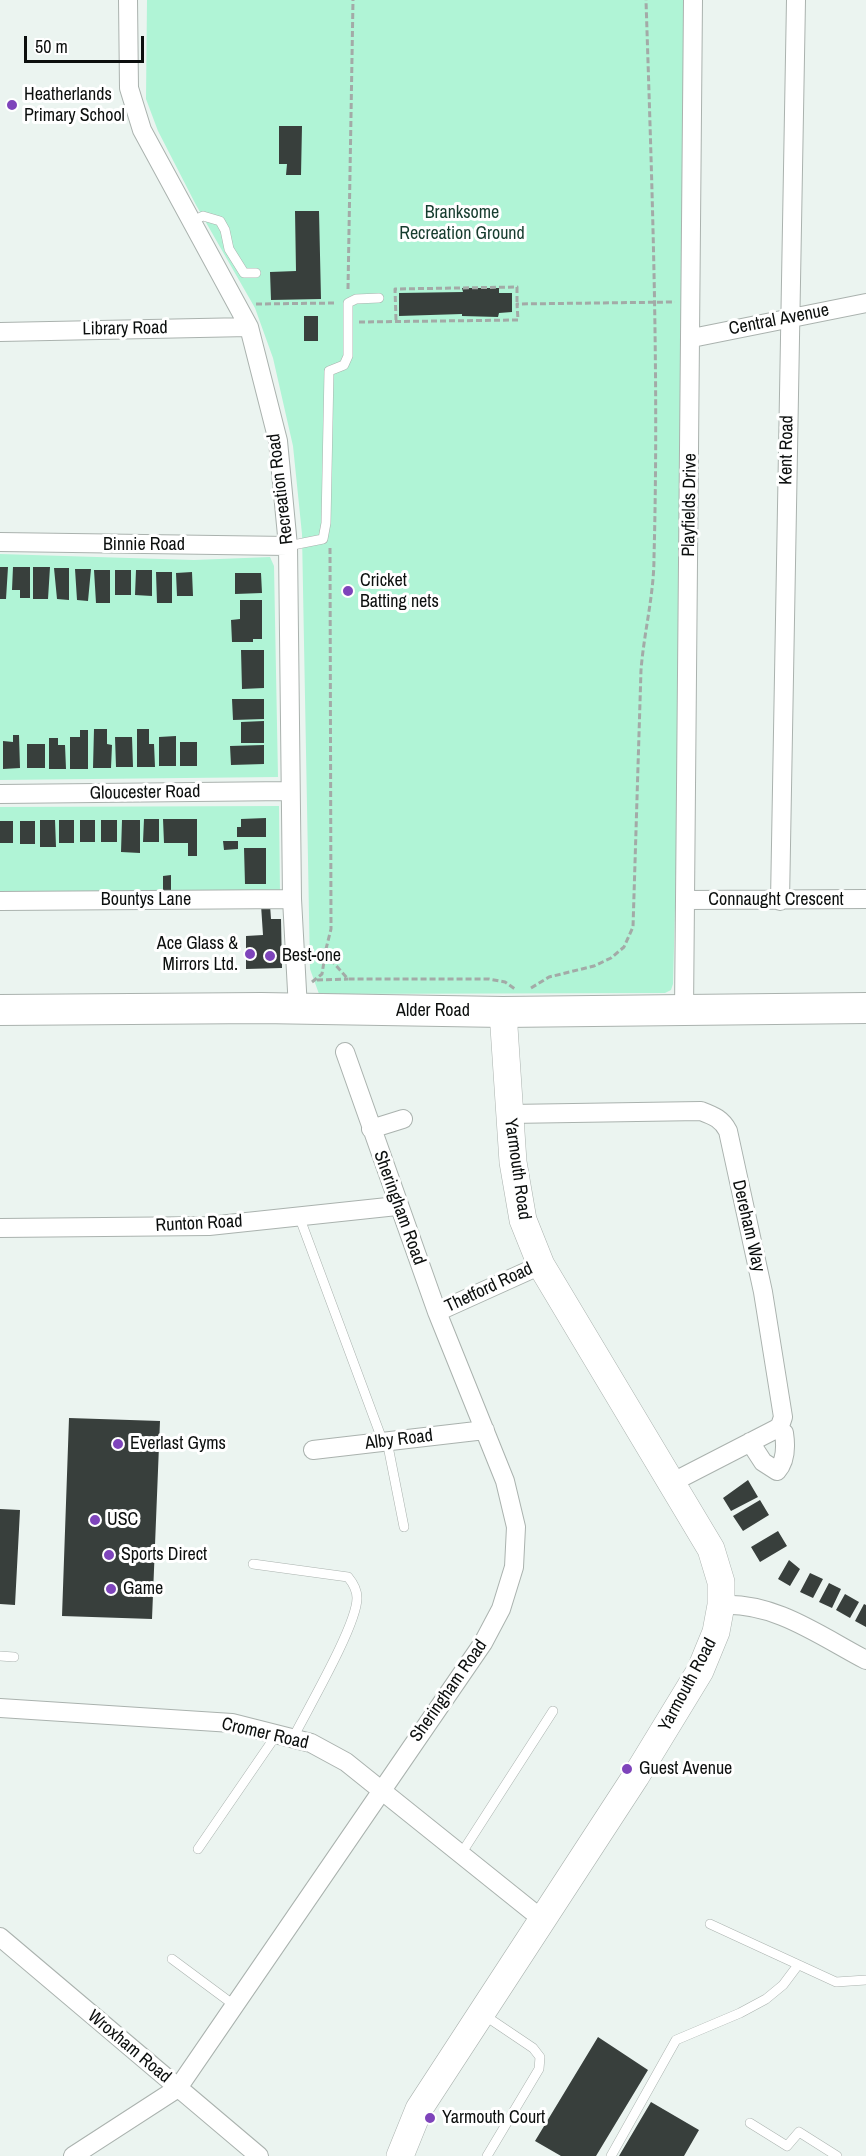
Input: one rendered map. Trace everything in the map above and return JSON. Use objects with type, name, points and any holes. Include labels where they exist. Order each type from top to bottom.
[{"type":"main road","name":"Alder Road","points":[[0,1010],[298,1009],[503,1012],[866,1008]]},
{"type":"street","name":"Recreation Road","points":[[128,0],[129,88],[148,146],[249,327],[278,441],[288,546],[292,899],[298,1009]]},
{"type":"street","name":"Playfields Drive","points":[[684,1011],[692,338],[693,0]]},
{"type":"street","name":"Kent Road","points":[[780,901],[796,0]]},
{"type":"street","name":"Central Avenue","points":[[692,338],[866,303]]},
{"type":"street","name":"Library Road","points":[[0,332],[249,327]]},
{"type":"street","name":"Binnie Road","points":[[0,542],[288,546]]},
{"type":"street","name":"Gloucester Road","points":[[0,794],[290,791]]},
{"type":"street","name":"Bountys Lane","points":[[0,901],[292,899]]},
{"type":"street","name":"Connaught Crescent","points":[[686,900],[866,899]]},
{"type":"street","name":"Yarmouth Road","points":[[399,2156],[419,2109],[648,1758],[700,1671],[716,1632],[721,1605],[721,1582],[711,1549],[541,1264],[523,1220],[509,1114],[503,1012]]},
{"type":"street","name":"Sheringham Road","points":[[73,2156],[178,2088],[380,1790],[483,1643],[501,1609],[514,1567],[516,1527],[505,1481],[397,1206],[345,1052]]},
{"type":"street","name":"Dereham Way","points":[[509,1114],[701,1111],[724,1123],[763,1292],[783,1418],[776,1429]]},
{"type":"street","name":"Sheringham Road","points":[[371,1129],[403,1119]]},
{"type":"street","name":"Runton Road","points":[[0,1228],[209,1226],[397,1206]]},
{"type":"street","name":"Thetford Road","points":[[437,1312],[541,1264]]},
{"type":"street","points":[[673,1482],[750,1442],[776,1429],[784,1433],[785,1442],[782,1462],[777,1471],[763,1461],[750,1442]]},
{"type":"street","name":"Alby Road","points":[[313,1450],[485,1430]]},
{"type":"street","points":[[721,1605],[743,1604],[777,1612],[866,1660]]},
{"type":"street","name":"Cromer Road","points":[[0,1708],[232,1723],[310,1743],[346,1762],[543,1920]]},
{"type":"street","name":"Wroxham Road","points":[[2,1942],[259,2156]]},
{"type":"lane","points":[[190,222],[203,216],[220,220],[225,230],[229,249],[244,273],[256,273]]},
{"type":"lane","points":[[288,546],[323,539],[326,523],[329,371],[344,364],[348,356],[348,303],[356,298],[379,298]]},
{"type":"lane","points":[[299,1216],[385,1441],[404,1527]]},
{"type":"lane","points":[[198,1849],[285,1736],[351,1621],[357,1598],[354,1585],[348,1577],[253,1564]]},
{"type":"lane","points":[[0,1656],[14,1657]]},
{"type":"lane","points":[[461,1854],[553,1711]]},
{"type":"lane","points":[[710,1924],[836,1982],[866,1980]]},
{"type":"lane","points":[[172,1959],[234,2005]]},
{"type":"lane","points":[[611,2156],[676,2040],[740,2013],[766,1999],[783,1985],[798,1965]]},
{"type":"lane","points":[[482,2013],[533,2048],[540,2057],[539,2069],[487,2156]]},
{"type":"lane","points":[[750,2123],[786,2146],[799,2132],[837,2156]]},
{"type":"path","points":[[239,310],[248,304],[348,303],[352,0]]},
{"type":"path","points":[[317,980],[489,979],[505,982],[516,990],[531,987],[549,976],[594,966],[611,958],[624,947],[632,934],[643,642],[654,560],[655,302],[646,0]]},
{"type":"path","points":[[348,322],[518,320],[517,287],[395,289],[396,320]]},
{"type":"path","points":[[517,304],[692,301]]},
{"type":"path","points":[[323,539],[329,544],[331,567],[331,929],[325,953],[348,979]]},
{"type":"green space","name":"Branksome Recreation Ground","points":[[147,0],[687,0],[682,641],[673,984],[671,990],[665,993],[319,994],[310,969],[302,534],[293,446],[273,358],[255,308],[196,205],[158,131],[146,99]]},
{"type":"green space","points":[[0,554],[194,560],[270,557],[274,566],[278,777],[0,780]]},
{"type":"green space","points":[[279,806],[280,894],[0,896],[0,807]]},
{"type":"building","points":[[279,126],[302,126],[301,175],[286,175],[287,164],[279,164]]},
{"type":"building","points":[[295,211],[319,211],[321,299],[271,300],[270,272],[296,271]]},
{"type":"building","points":[[462,288],[499,288],[499,293],[512,293],[512,312],[499,313],[498,317],[462,316],[462,314],[399,316],[399,293],[463,292]]},
{"type":"building","points":[[304,316],[318,316],[318,341],[304,341]]},
{"type":"building","points":[[0,567],[8,567],[6,599],[0,599]]},
{"type":"building","points":[[13,567],[30,567],[30,598],[20,598],[20,590],[12,590]]},
{"type":"building","points":[[33,567],[50,567],[48,599],[33,599]]},
{"type":"building","points":[[54,568],[69,568],[69,600],[57,599]]},
{"type":"building","points":[[75,569],[91,569],[88,601],[77,600]]},
{"type":"building","points":[[94,570],[110,570],[110,603],[96,603]]},
{"type":"building","points":[[115,570],[131,570],[131,595],[115,595]]},
{"type":"building","points":[[136,570],[152,570],[152,596],[135,595]]},
{"type":"building","points":[[156,572],[172,572],[172,603],[157,603]]},
{"type":"building","points":[[192,572],[193,596],[177,596],[176,573]]},
{"type":"building","points":[[235,573],[261,573],[262,593],[235,594]]},
{"type":"building","points":[[240,600],[262,600],[262,639],[253,639],[253,642],[232,642],[231,620],[240,619]]},
{"type":"building","points":[[241,650],[264,650],[264,688],[242,689]]},
{"type":"building","points":[[232,699],[264,699],[264,719],[233,720]]},
{"type":"building","points":[[264,721],[264,743],[241,743],[241,722]]},
{"type":"building","points":[[94,729],[107,729],[107,744],[112,745],[111,768],[93,768]]},
{"type":"building","points":[[137,729],[149,729],[149,744],[154,744],[155,767],[137,767]]},
{"type":"building","points":[[80,730],[88,730],[88,769],[70,769],[70,737],[80,737]]},
{"type":"building","points":[[13,735],[19,735],[20,768],[3,769],[3,741],[13,742]]},
{"type":"building","points":[[176,736],[176,766],[159,766],[159,737]]},
{"type":"building","points":[[115,737],[132,737],[133,767],[116,767]]},
{"type":"building","points":[[49,738],[58,738],[58,745],[65,745],[66,769],[49,769]]},
{"type":"building","points":[[180,742],[197,742],[197,766],[180,766]]},
{"type":"building","points":[[27,744],[45,744],[45,768],[27,768]]},
{"type":"building","points":[[264,745],[264,764],[231,765],[230,746]]},
{"type":"building","points":[[266,818],[266,837],[237,837],[237,827],[241,827],[241,819]]},
{"type":"building","points":[[144,819],[159,819],[159,842],[143,842]]},
{"type":"building","points":[[163,819],[197,819],[197,856],[188,856],[188,843],[164,843]]},
{"type":"building","points":[[40,820],[55,820],[56,847],[40,847]]},
{"type":"building","points":[[59,820],[74,820],[74,843],[59,843]]},
{"type":"building","points":[[80,820],[95,820],[95,842],[80,842]]},
{"type":"building","points":[[101,820],[117,820],[117,842],[101,842]]},
{"type":"building","points":[[122,820],[140,820],[140,853],[121,852]]},
{"type":"building","points":[[0,821],[13,821],[13,843],[0,843]]},
{"type":"building","points":[[20,821],[35,821],[35,844],[20,844]]},
{"type":"building","points":[[223,841],[238,841],[238,849],[224,850]]},
{"type":"building","points":[[244,848],[266,848],[266,884],[245,884]]},
{"type":"building","points":[[171,875],[171,894],[163,894],[163,876]]},
{"type":"building","points":[[261,905],[270,905],[271,919],[281,919],[282,968],[246,969],[246,936],[263,935]]},
{"type":"building","name":"Sports Direct","points":[[69,1418],[160,1421],[152,1619],[62,1616]]},
{"type":"building","points":[[748,1480],[758,1497],[731,1511],[723,1498]]},
{"type":"building","points":[[760,1500],[769,1515],[743,1531],[733,1516]]},
{"type":"building","points":[[0,1509],[20,1510],[15,1605],[0,1604]]},
{"type":"building","points":[[778,1531],[787,1546],[760,1562],[751,1547]]},
{"type":"building","points":[[789,1560],[800,1569],[790,1586],[778,1579]]},
{"type":"building","points":[[810,1573],[823,1579],[813,1598],[800,1592]]},
{"type":"building","points":[[829,1583],[841,1589],[832,1608],[819,1602]]},
{"type":"building","points":[[845,1594],[859,1602],[850,1618],[836,1610]]},
{"type":"building","points":[[864,1604],[866,1605],[866,1627],[855,1621]]},
{"type":"building","points":[[598,2037],[648,2070],[596,2156],[561,2156],[535,2141]]},
{"type":"building","points":[[651,2102],[699,2130],[684,2156],[619,2156]]},
{"type":"place","name":"Heatherlands Primary School","points":[[12,105]]},
{"type":"place","name":"Cricket Batting nets","points":[[348,591]]},
{"type":"place","name":"Ace Glass & Mirrors Ltd.","points":[[250,954]]},
{"type":"place","name":"Best-one","points":[[270,956]]},
{"type":"place","name":"Everlast Gyms","points":[[118,1444]]},
{"type":"place","name":"USC","points":[[95,1520]]},
{"type":"place","name":"Sports Direct","points":[[109,1555]]},
{"type":"place","name":"Game","points":[[111,1589]]},
{"type":"place","name":"Guest Avenue","points":[[627,1769]]},
{"type":"place","name":"Yarmouth Court","points":[[430,2118]]}]
